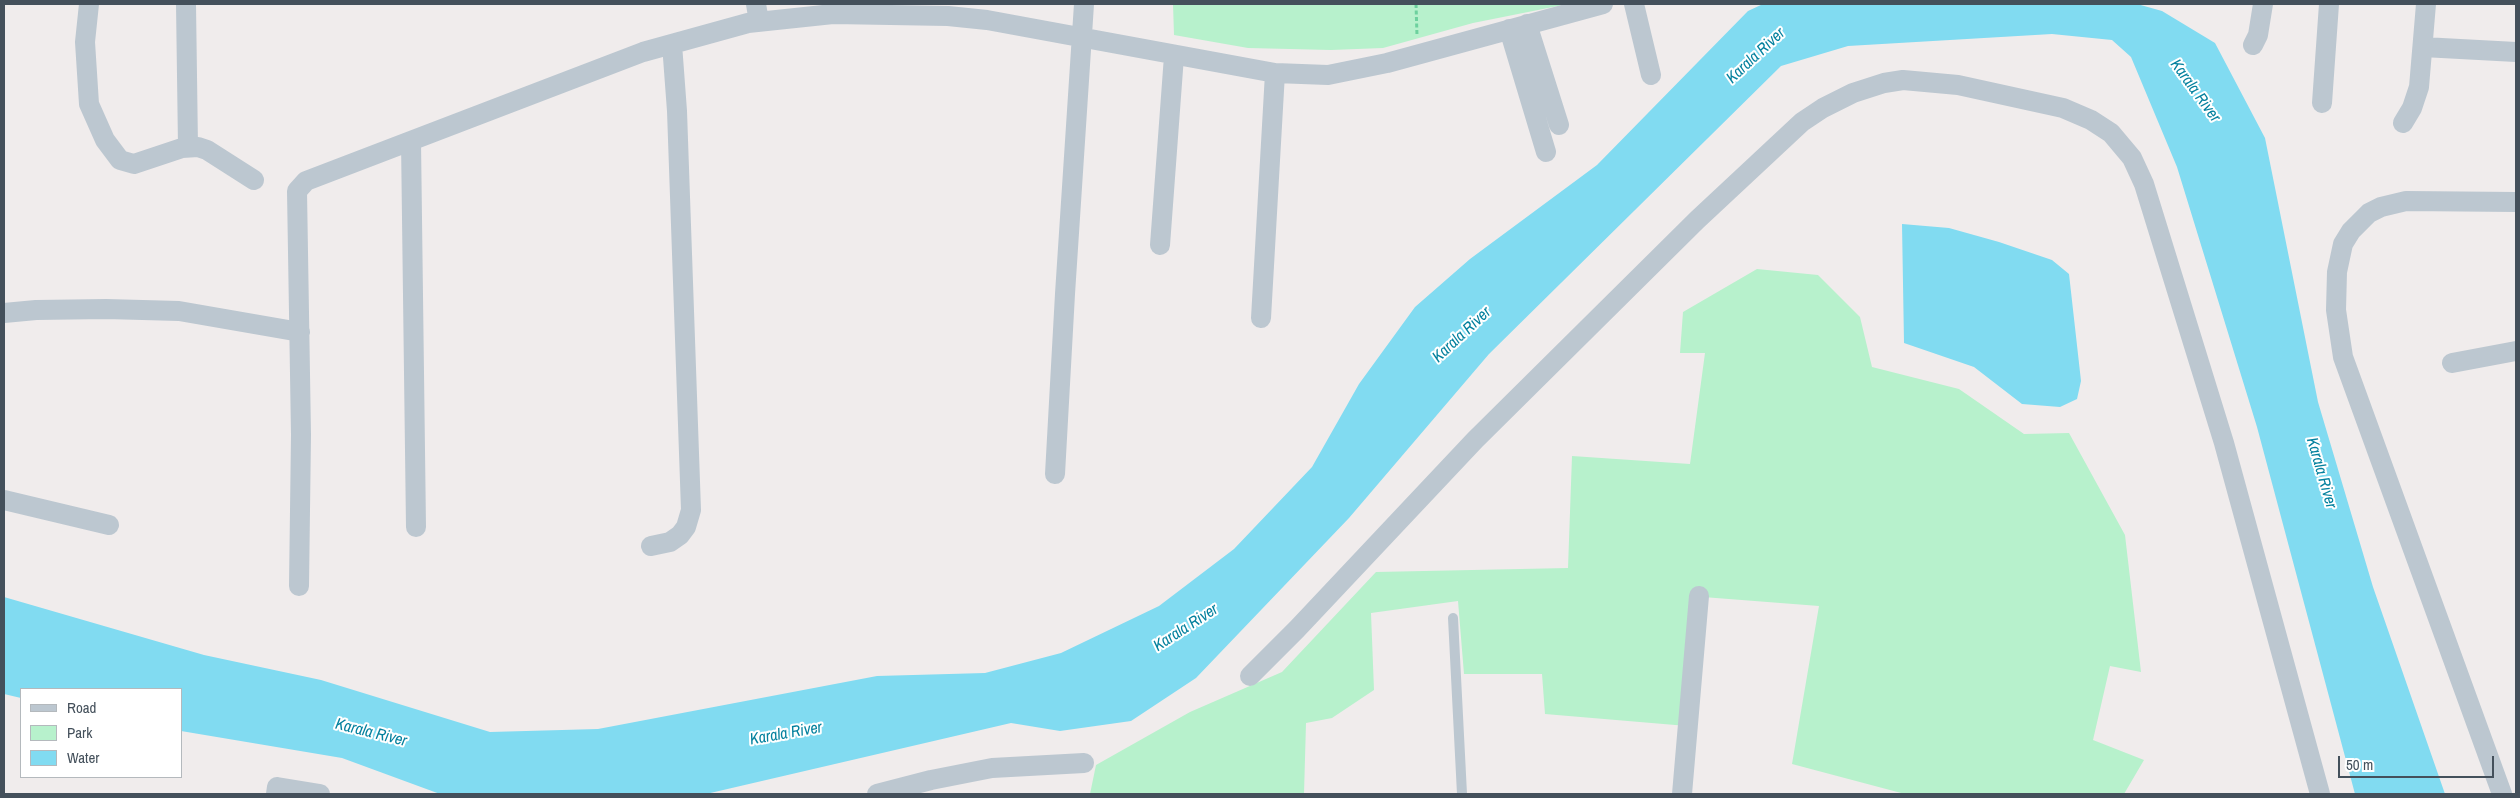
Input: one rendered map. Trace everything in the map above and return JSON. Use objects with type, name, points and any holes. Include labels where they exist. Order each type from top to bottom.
[{"type":"street","points":[[89,4],[86,42],[89,104],[105,140],[120,160],[128,164],[188,147],[207,150],[254,180]]},
{"type":"street","points":[[186,4],[188,147]]},
{"type":"street","points":[[1056,474],[1064,294],[1084,4]]},
{"type":"street","points":[[299,586],[300,332],[297,192],[298,187],[306,181],[643,52],[672,44],[758,13],[872,13],[948,16],[986,12],[1083,40],[1275,73],[1304,75],[1337,74],[1362,69],[1603,4]]},
{"type":"street","points":[[1634,4],[1651,75]]},
{"type":"street","points":[[2252,45],[2258,36],[2263,4]]},
{"type":"street","points":[[2322,103],[2329,4]]},
{"type":"street","points":[[2402,123],[2412,108],[2419,87],[2424,47],[2426,4]]},
{"type":"street","points":[[1518,26],[1559,125]]},
{"type":"street","points":[[1518,26],[1546,152]]},
{"type":"street","points":[[651,546],[670,542],[680,535],[686,527],[690,510],[677,111],[672,44]]},
{"type":"street","points":[[2424,47],[2516,52]]},
{"type":"street","points":[[1160,245],[1174,56]]},
{"type":"street","points":[[1261,318],[1275,73]]},
{"type":"street","points":[[1250,676],[1476,440],[1697,220],[1802,122],[1823,108],[1853,93],[1884,83],[1903,80],[1958,85],[2063,108],[2091,120],[2111,133],[2132,158],[2144,184],[2224,443],[2320,794]]},
{"type":"street","points":[[411,141],[416,527]]},
{"type":"street","points":[[2502,794],[2343,357],[2336,310],[2337,272],[2343,244],[2359,221],[2380,207],[2406,201],[2516,202]]},
{"type":"street","points":[[4,313],[106,308],[179,311],[300,332]]},
{"type":"street","points":[[2452,363],[2516,351]]},
{"type":"street","points":[[4,500],[109,525]]},
{"type":"street","points":[[1682,794],[1699,596]]},
{"type":"street","points":[[877,794],[931,780],[992,768],[1031,764],[1084,763]]},
{"type":"street","points":[[276,794],[277,787],[320,794]]},
{"type":"lane","points":[[1453,618],[1462,794]]},
{"type":"path","points":[[1416,4],[1418,54]]},
{"type":"green space","points":[[1173,4],[1568,4],[1473,23],[1383,48],[1331,50],[1248,48],[1174,35]]},
{"type":"green space","points":[[1757,269],[1818,275],[1860,317],[1872,367],[1959,389],[2024,434],[2069,433],[2125,535],[2141,672],[2110,666],[2093,740],[2144,760],[2124,794],[1905,794],[1792,764],[1819,606],[1703,597],[1687,726],[1545,714],[1542,674],[1464,674],[1458,601],[1371,613],[1374,690],[1332,718],[1306,723],[1304,794],[1090,794],[1096,765],[1190,712],[1282,672],[1376,572],[1568,568],[1572,456],[1690,464],[1705,353],[1680,353],[1683,312]]},
{"type":"water","name":"Karala River","points":[[1763,4],[2137,4],[2162,11],[2215,43],[2265,138],[2318,402],[2373,587],[2445,794],[2355,794],[2257,427],[2177,167],[2131,57],[2112,40],[2052,34],[1848,46],[1781,66],[1489,354],[1349,518],[1196,678],[1131,721],[1060,731],[1011,723],[706,794],[440,794],[342,758],[182,731],[182,688],[20,688],[20,698],[4,694],[4,597],[204,655],[321,680],[490,732],[598,729],[877,676],[985,673],[1061,653],[1159,606],[1234,549],[1312,467],[1359,384],[1415,307],[1470,259],[1597,165],[1748,11]]},
{"type":"water","points":[[1902,224],[1949,228],[1999,242],[2052,260],[2069,274],[2081,381],[2077,399],[2060,407],[2022,404],[1974,367],[1904,343]]}]
